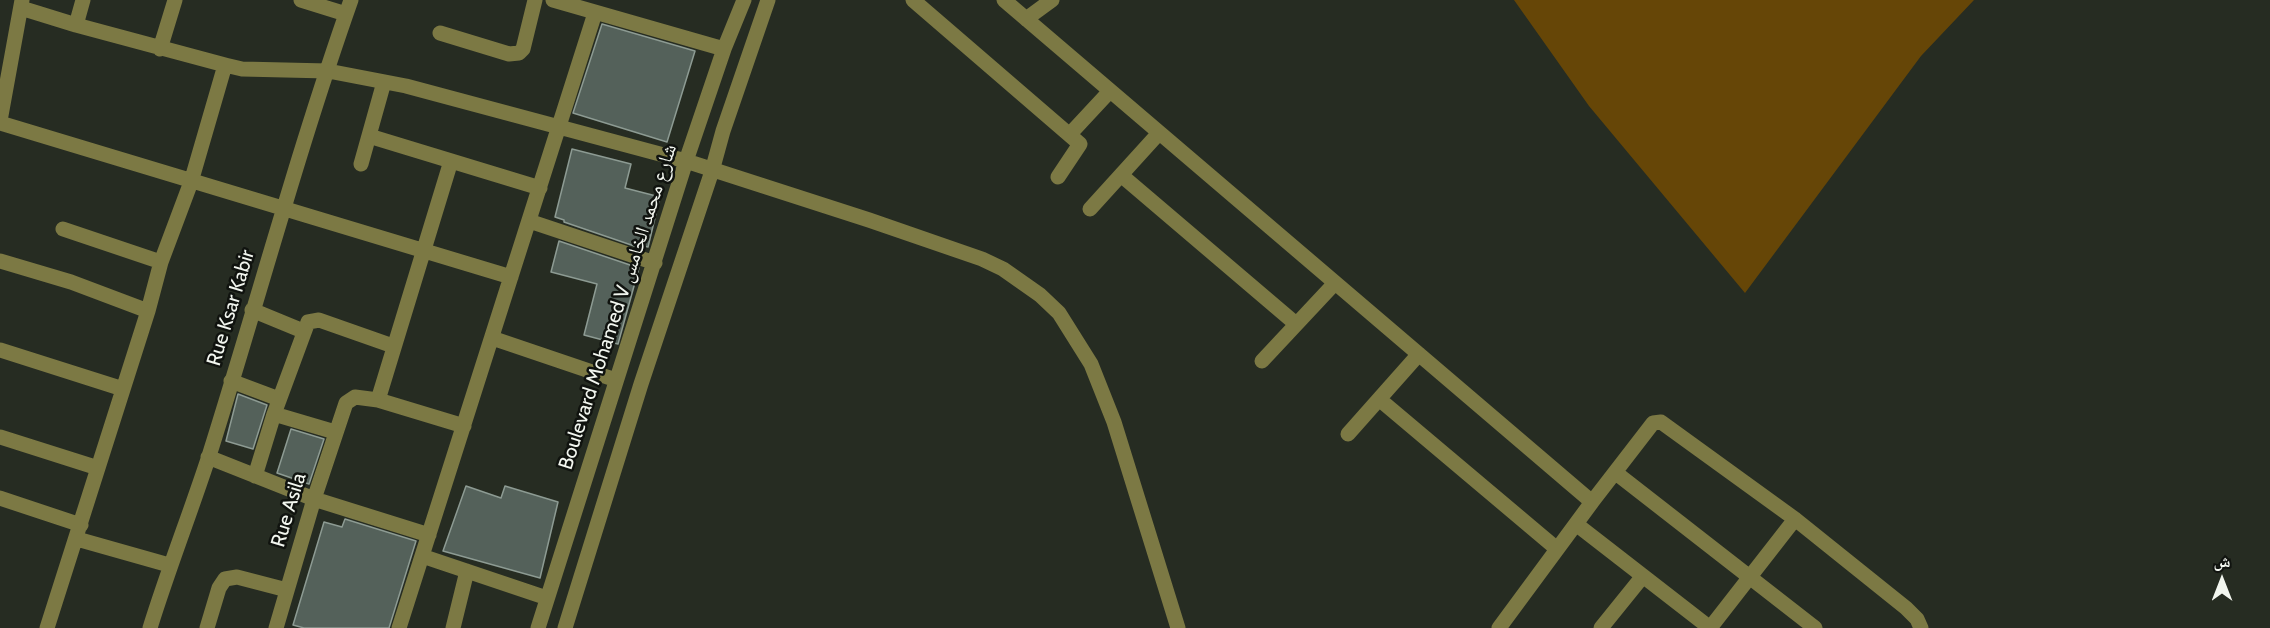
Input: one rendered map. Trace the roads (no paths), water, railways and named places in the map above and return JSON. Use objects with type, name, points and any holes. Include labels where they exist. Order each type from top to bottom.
[{"type":"street","points":[[76,25],[83,0]]},
{"type":"street","points":[[160,49],[175,0]]},
{"type":"street","points":[[301,0],[348,7]]},
{"type":"street","points":[[440,33],[509,54],[519,53],[523,49],[535,0]]},
{"type":"street","points":[[553,0],[724,49]]},
{"type":"street","name":"Boulevard Mohamed V شارع محمد الخامس","points":[[538,628],[687,161],[724,49],[744,0]]},
{"type":"street","points":[[565,628],[641,384],[768,0]]},
{"type":"street","points":[[913,0],[1081,145],[1058,177]]},
{"type":"street","points":[[1004,0],[1592,501]]},
{"type":"street","points":[[1026,19],[1052,0]]},
{"type":"street","points":[[511,277],[191,182],[0,122],[21,4],[76,25],[242,69],[328,71],[406,86],[687,161],[982,259],[1024,283],[1059,313],[1091,364],[1114,422],[1178,628]]},
{"type":"street","name":"Rue Ksar Kabir","points":[[150,628],[169,565],[208,457],[282,209],[348,7]]},
{"type":"street","points":[[399,628],[595,13]]},
{"type":"street","points":[[47,628],[148,311],[160,262],[191,182],[225,65]]},
{"type":"street","points":[[361,164],[384,82]]},
{"type":"street","points":[[1070,134],[1110,92]]},
{"type":"street","points":[[1090,209],[1159,133]]},
{"type":"street","points":[[369,136],[540,188]]},
{"type":"street","points":[[451,161],[378,400],[464,426]]},
{"type":"street","points":[[1121,175],[1296,324]]},
{"type":"street","points":[[529,221],[655,263]]},
{"type":"street","points":[[63,229],[160,262]]},
{"type":"street","points":[[0,261],[71,282],[148,311]]},
{"type":"street","points":[[1262,361],[1335,283]]},
{"type":"street","points":[[252,310],[303,331]]},
{"type":"street","points":[[255,476],[276,407],[303,331],[310,320],[319,320],[393,346]]},
{"type":"street","points":[[492,338],[616,380]]},
{"type":"street","points":[[0,350],[123,389]]},
{"type":"street","points":[[1348,434],[1419,354]]},
{"type":"street","points":[[231,381],[276,407],[335,432]]},
{"type":"street","name":"Rue Asila","points":[[276,628],[314,499],[345,406],[350,399],[355,397],[378,400]]},
{"type":"street","points":[[1379,399],[1557,549]]},
{"type":"street","points":[[1499,628],[1592,501],[1653,423],[1661,422],[1795,519],[1906,608],[1921,628]]},
{"type":"street","points":[[0,437],[98,468]]},
{"type":"street","points":[[208,457],[314,499],[429,535]]},
{"type":"street","points":[[1616,473],[1815,628]]},
{"type":"street","points":[[0,498],[79,532],[169,565]]},
{"type":"street","points":[[1576,524],[1710,628],[1795,519]]},
{"type":"street","points":[[422,556],[548,598]]},
{"type":"street","points":[[453,628],[467,572]]},
{"type":"street","points":[[1600,628],[1642,576]]},
{"type":"street","points":[[207,628],[219,588],[225,579],[237,577],[287,590]]}]
